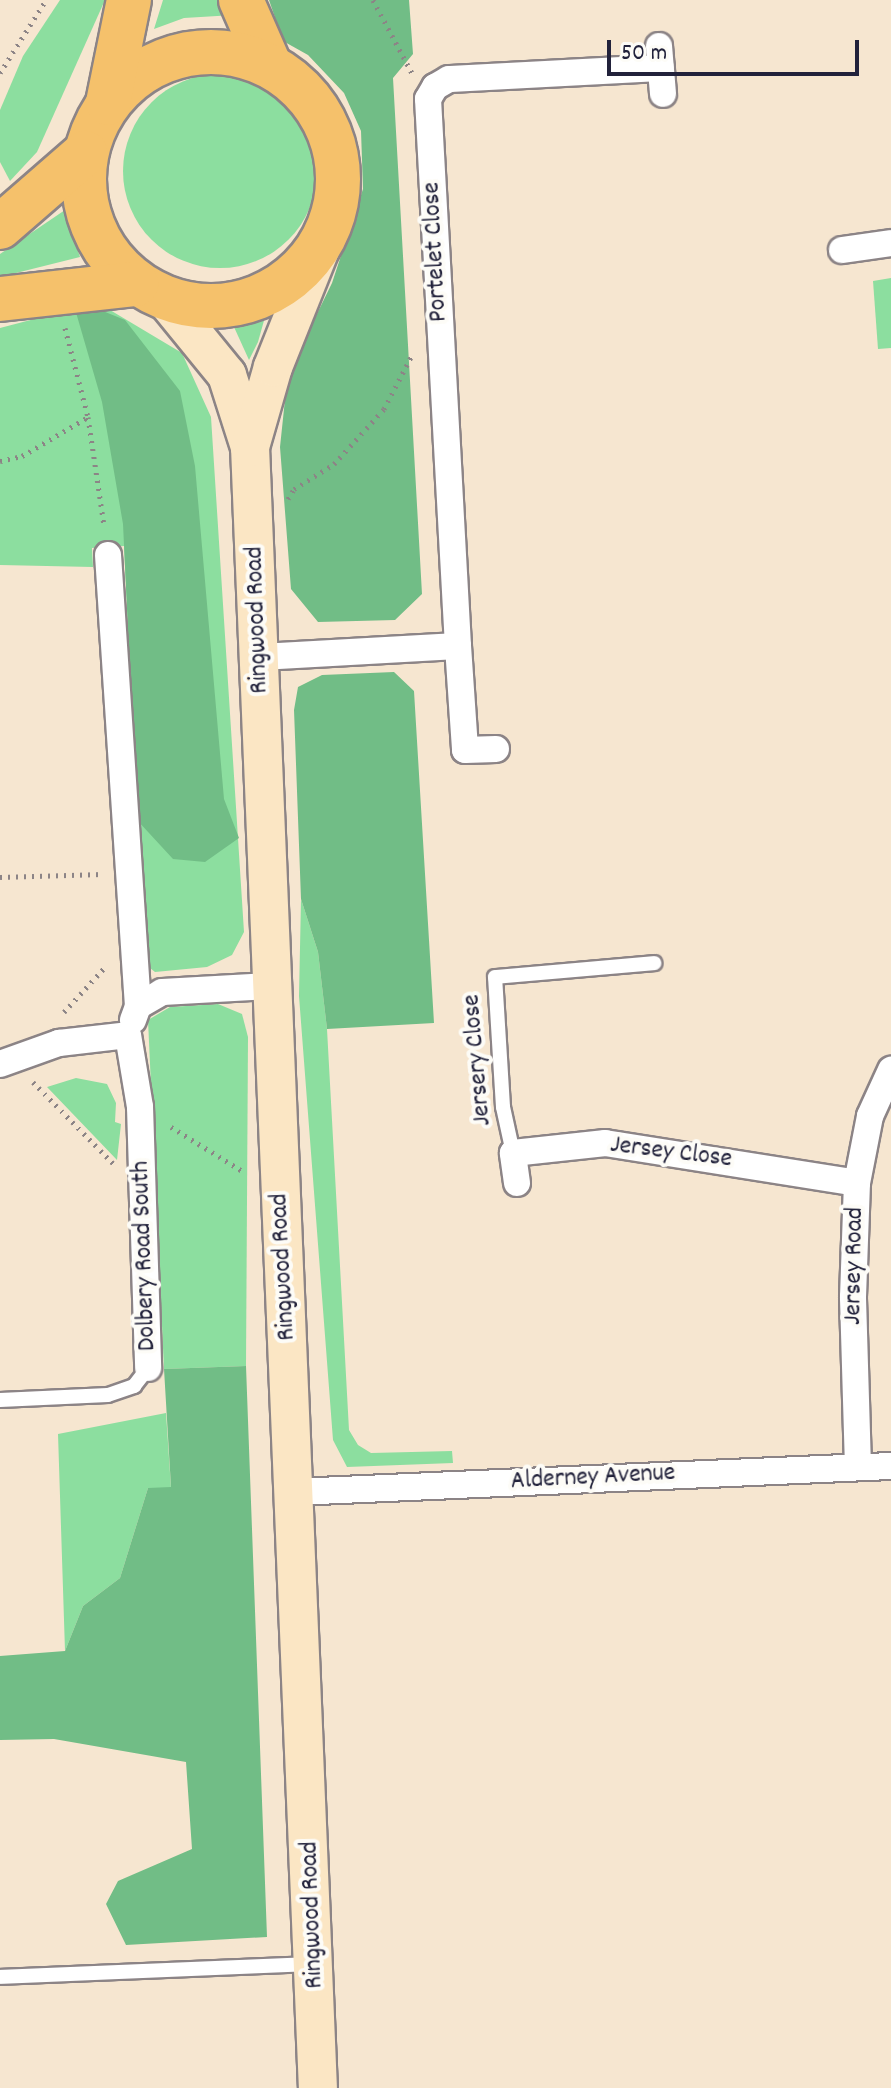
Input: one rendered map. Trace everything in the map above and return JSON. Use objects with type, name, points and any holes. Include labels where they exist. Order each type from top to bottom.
[{"type":"highway","points":[[0,227],[85,153],[108,103],[129,0]]},
{"type":"highway","points":[[241,0],[269,64]]},
{"type":"highway","points":[[0,299],[151,292],[210,307],[254,300],[294,277],[323,242],[337,203],[334,148],[326,122],[302,88],[269,64],[226,51],[181,54],[140,72],[108,103]]},
{"type":"highway","points":[[85,153],[89,214],[102,248],[151,292]]},
{"type":"main road","name":"Ringwood Road","points":[[250,447],[273,367],[323,242]]},
{"type":"main road","name":"Ringwood Road","points":[[151,292],[227,375],[250,447],[318,2088]]},
{"type":"street","name":"Portelet Close","points":[[496,749],[465,750],[428,99],[435,87],[449,79],[661,69]]},
{"type":"street","points":[[842,250],[891,243]]},
{"type":"street","points":[[5,1061],[59,1043],[128,1035],[138,1006],[108,555]]},
{"type":"street","points":[[260,657],[458,646]]},
{"type":"street","points":[[138,1006],[162,992],[270,986]]},
{"type":"street","name":"Dolbery Road South","points":[[128,1035],[138,1089],[148,1368]]},
{"type":"street","name":"Jersey Road","points":[[858,1467],[853,1297],[857,1183],[870,1116],[891,1070]]},
{"type":"street","name":"Jersey Close","points":[[513,1153],[605,1143],[857,1183]]},
{"type":"street","points":[[513,1153],[517,1183]]},
{"type":"street","name":"Alderney Avenue","points":[[295,1492],[891,1466]]},
{"type":"lane","name":"Jersery Close","points":[[513,1153],[503,1107],[495,977],[654,963]]},
{"type":"lane","name":"Dolbery Road South","points":[[0,1400],[108,1395],[134,1386],[148,1368]]},
{"type":"lane","points":[[0,1977],[315,1964]]},
{"type":"path","points":[[0,73],[46,0]]},
{"type":"path","points":[[373,0],[412,73],[410,86]]},
{"type":"path","points":[[64,323],[88,417],[108,555]]},
{"type":"path","points":[[283,509],[294,489],[334,464],[384,409],[420,341]]},
{"type":"path","points":[[0,461],[22,456],[88,417]]},
{"type":"path","points":[[0,877],[127,873]]},
{"type":"path","points":[[59,1043],[58,1018],[113,959],[132,950]]},
{"type":"path","points":[[5,1061],[124,1174],[142,1178]]},
{"type":"green space","points":[[60,0],[105,0],[37,152],[10,181],[0,162],[0,110],[23,56]]},
{"type":"green space","points":[[163,0],[230,0],[234,15],[184,18],[154,29]]},
{"type":"green space","points":[[269,0],[409,0],[413,54],[393,78],[422,594],[395,620],[318,622],[291,589],[280,447],[286,390],[294,361],[332,283],[363,189],[361,131],[344,93],[308,55],[283,41]]},
{"type":"green space","points":[[220,74],[257,82],[288,103],[309,134],[317,171],[309,208],[288,239],[257,260],[220,268],[183,260],[152,239],[131,208],[123,171],[131,134],[152,103],[183,82]]},
{"type":"green space","points":[[65,210],[80,257],[0,277],[0,254]]},
{"type":"green space","points":[[891,278],[891,348],[878,349],[873,281]]},
{"type":"green space","points":[[88,305],[110,310],[182,353],[211,417],[244,932],[232,955],[207,967],[155,972],[145,964],[124,546],[92,548],[93,567],[0,565],[0,328]]},
{"type":"green space","points":[[88,305],[125,320],[180,391],[195,466],[224,799],[239,838],[205,862],[173,859],[137,820],[123,524],[102,402],[75,309]]},
{"type":"green space","points":[[265,317],[258,342],[249,360],[234,327]]},
{"type":"green space","points":[[394,672],[414,691],[434,1023],[327,1029],[318,952],[301,899],[294,710],[298,687],[322,675]]},
{"type":"green space","points":[[301,899],[318,952],[327,1029],[349,1430],[358,1445],[371,1453],[452,1451],[453,1463],[347,1467],[333,1440],[299,996]]},
{"type":"green space","points":[[218,1004],[242,1014],[248,1037],[246,1366],[164,1369],[148,1020],[170,1007]]},
{"type":"green space","points":[[76,1078],[107,1084],[116,1103],[115,1122],[121,1124],[117,1160],[47,1087]]},
{"type":"green space","points":[[246,1366],[267,1937],[126,1945],[106,1904],[118,1881],[192,1849],[186,1762],[54,1739],[0,1740],[0,1656],[65,1651],[83,1606],[120,1578],[148,1488],[171,1487],[164,1369]]},
{"type":"green space","points":[[166,1413],[171,1488],[148,1488],[120,1578],[83,1606],[65,1651],[58,1434]]}]
